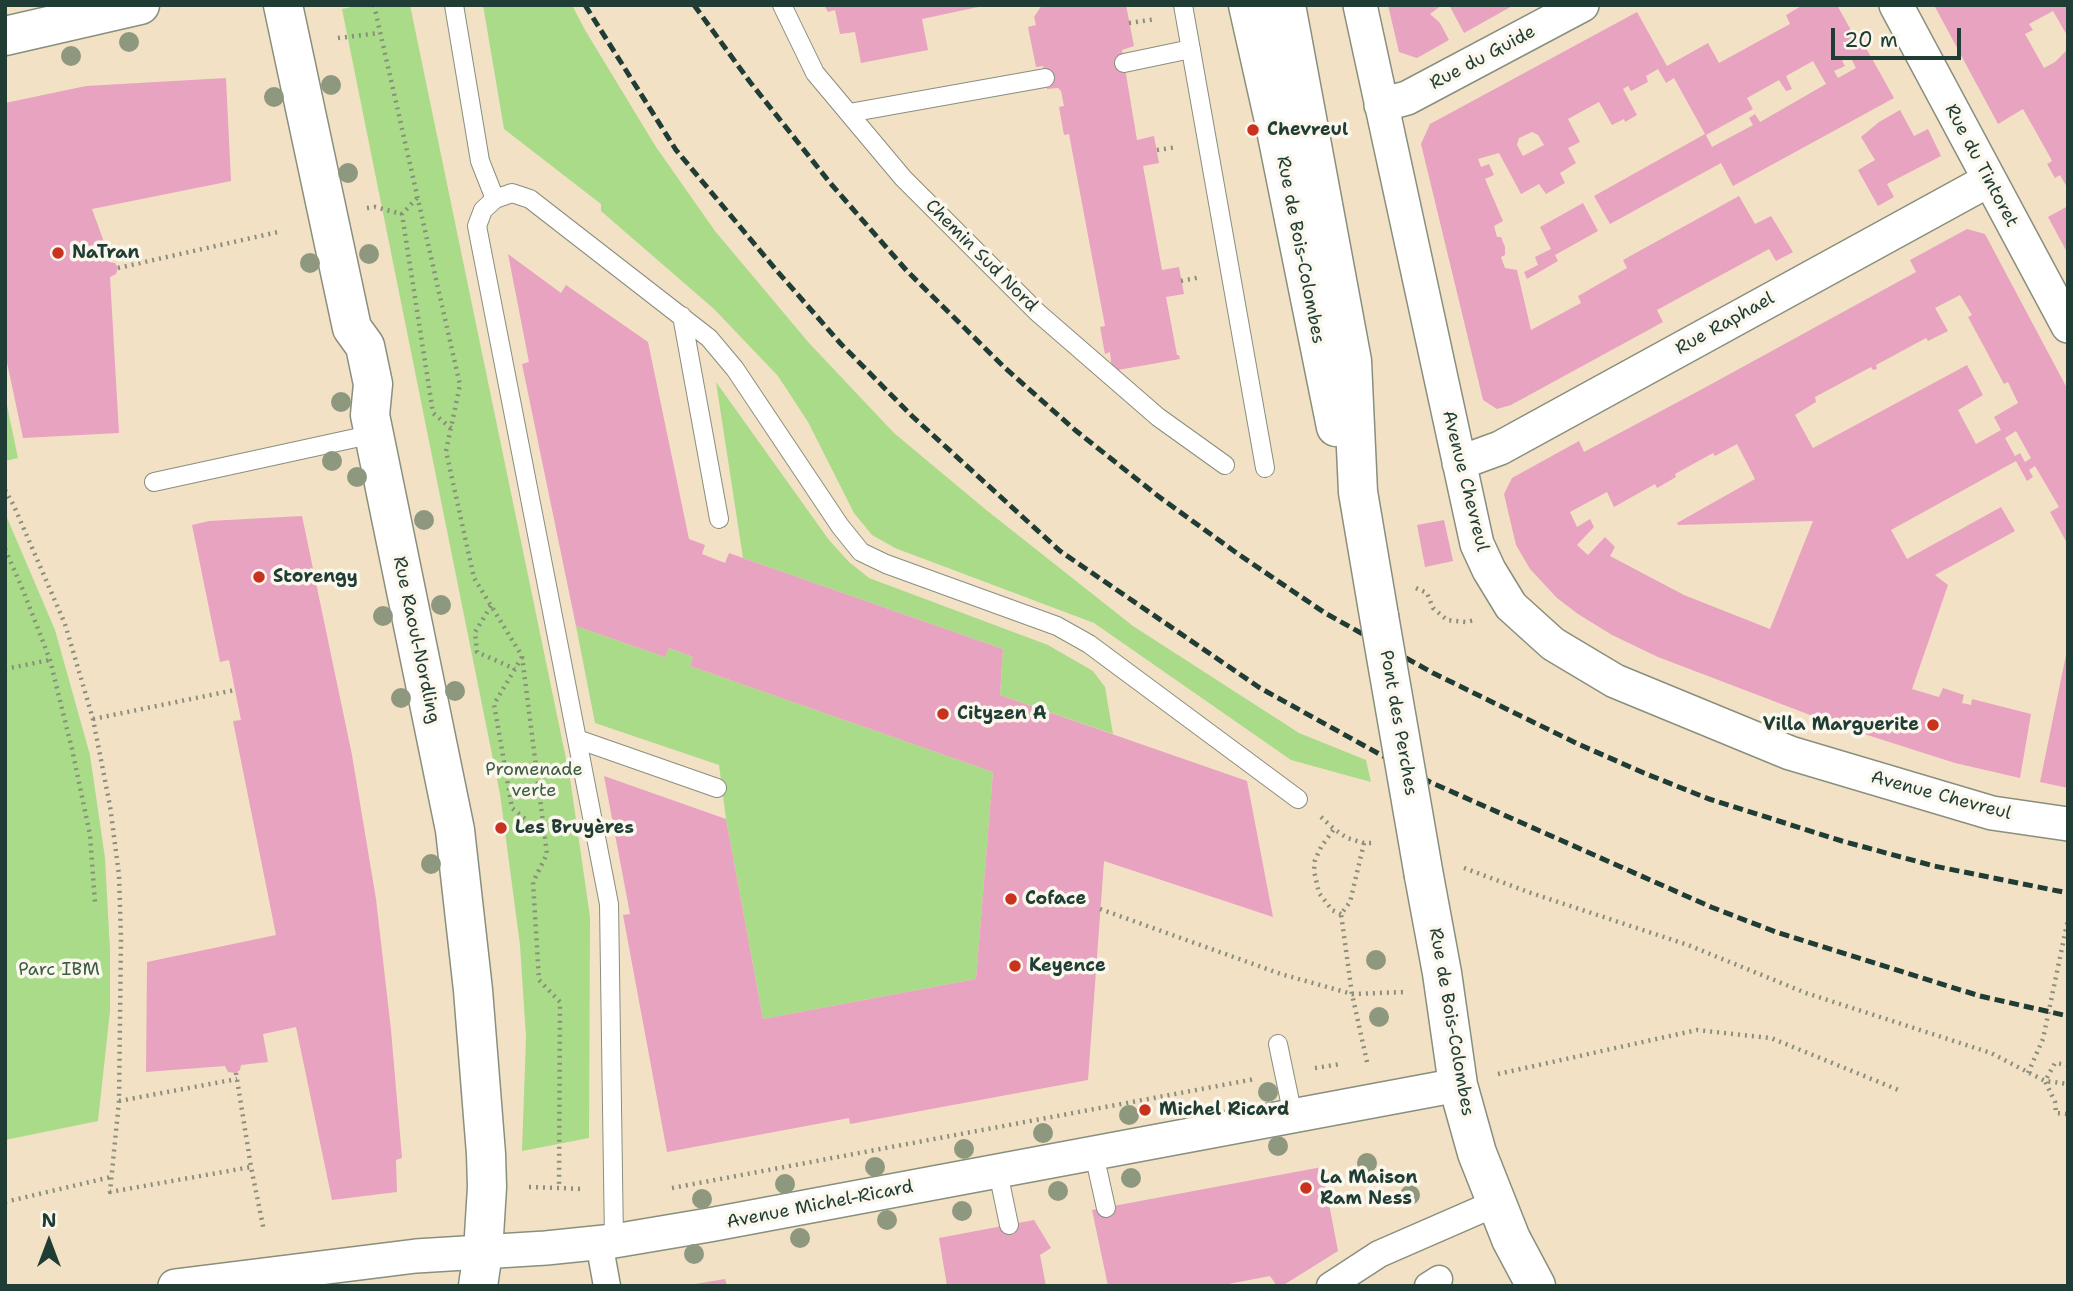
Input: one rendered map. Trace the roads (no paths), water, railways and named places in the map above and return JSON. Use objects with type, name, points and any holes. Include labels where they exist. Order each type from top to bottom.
[{"type":"main road","points":[[5,36],[140,5]]},
{"type":"main road","name":"Rue Raoul-Nordling","points":[[283,5],[352,328],[365,346],[373,384],[370,415],[455,831],[473,990],[486,1154],[487,1187],[481,1269]]},
{"type":"main road","name":"Rue de Bois-Colombes","points":[[1248,5],[1336,428],[1358,492]]},
{"type":"main road","name":"Rue de Bois-Colombes","points":[[1286,5],[1352,362],[1358,492],[1379,616]]},
{"type":"main road","name":"Pont des Perches","points":[[1379,616],[1401,837]]},
{"type":"main road","name":"Rue de Bois-Colombes","points":[[1401,837],[1436,874],[1433,925],[1458,1085],[1477,1153],[1496,1202],[1511,1239],[1536,1286]]},
{"type":"street","name":"Avenue Chevreul","points":[[1360,5],[1477,544],[1511,606],[1553,644],[1615,681],[1790,753],[1992,813],[2068,824]]},
{"type":"street","name":"Rue du Guide","points":[[1381,105],[1407,98],[1582,5]]},
{"type":"street","name":"Rue du Tintoret","points":[[1896,5],[2068,326]]},
{"type":"street","name":"Rue Raphael","points":[[1459,463],[1500,448],[1989,180]]},
{"type":"street","name":"Avenue Michel-Ricard","points":[[175,1286],[416,1256],[481,1269],[606,1241],[709,1226],[1458,1085]]},
{"type":"street","points":[[1330,1286],[1379,1254],[1496,1202]]},
{"type":"street","points":[[606,1241],[607,1286]]},
{"type":"lane","points":[[454,5],[480,161],[495,199]]},
{"type":"lane","name":"Chemin Sud Nord","points":[[782,5],[816,73],[903,178],[1037,312],[1158,418],[1226,465]]},
{"type":"lane","points":[[1183,5],[1265,468]]},
{"type":"lane","points":[[1124,63],[1191,49]]},
{"type":"lane","points":[[849,113],[1045,78]]},
{"type":"lane","points":[[606,1241],[614,1191],[608,904],[477,226],[483,210],[495,199],[512,193],[530,199],[709,338],[735,369],[840,526],[861,552],[886,564],[1057,626],[1089,645],[1298,799]]},
{"type":"lane","points":[[682,316],[719,519]]},
{"type":"lane","points":[[154,482],[374,434]]},
{"type":"lane","points":[[577,739],[718,788]]},
{"type":"lane","points":[[1279,1044],[1293,1116]]},
{"type":"lane","points":[[1094,1154],[1106,1208]]},
{"type":"lane","points":[[998,1172],[1009,1226]]},
{"type":"railway","points":[[585,5],[676,150],[841,344],[912,416],[1060,551],[1260,688],[1430,782],[1711,907],[1776,932],[1980,996],[2068,1016]]},
{"type":"railway","points":[[694,5],[750,82],[831,184],[907,271],[1004,367],[1075,430],[1158,496],[1325,613],[1433,673],[1578,744],[1709,799],[1842,841],[1934,866],[2068,893]]},
{"type":"place","name":"Chevreul","points":[[1253,130]]},
{"type":"place","name":"NaTran","points":[[58,253]]},
{"type":"place","name":"Storengy","points":[[259,577]]},
{"type":"place","name":"Cityzen A","points":[[943,714]]},
{"type":"place","name":"Villa Marguerite","points":[[1933,725]]},
{"type":"place","name":"Les Bruyères","points":[[501,828]]},
{"type":"place","name":"Coface","points":[[1011,899]]},
{"type":"place","name":"Keyence","points":[[1015,966]]},
{"type":"place","name":"Michel Ricard","points":[[1145,1110]]},
{"type":"place","name":"La Maison Ram Ness","points":[[1306,1188]]},
{"type":"park label","name":"Promenade verte","points":[[534,780]]},
{"type":"park label","name":"Parc IBM","points":[[59,970]]}]
